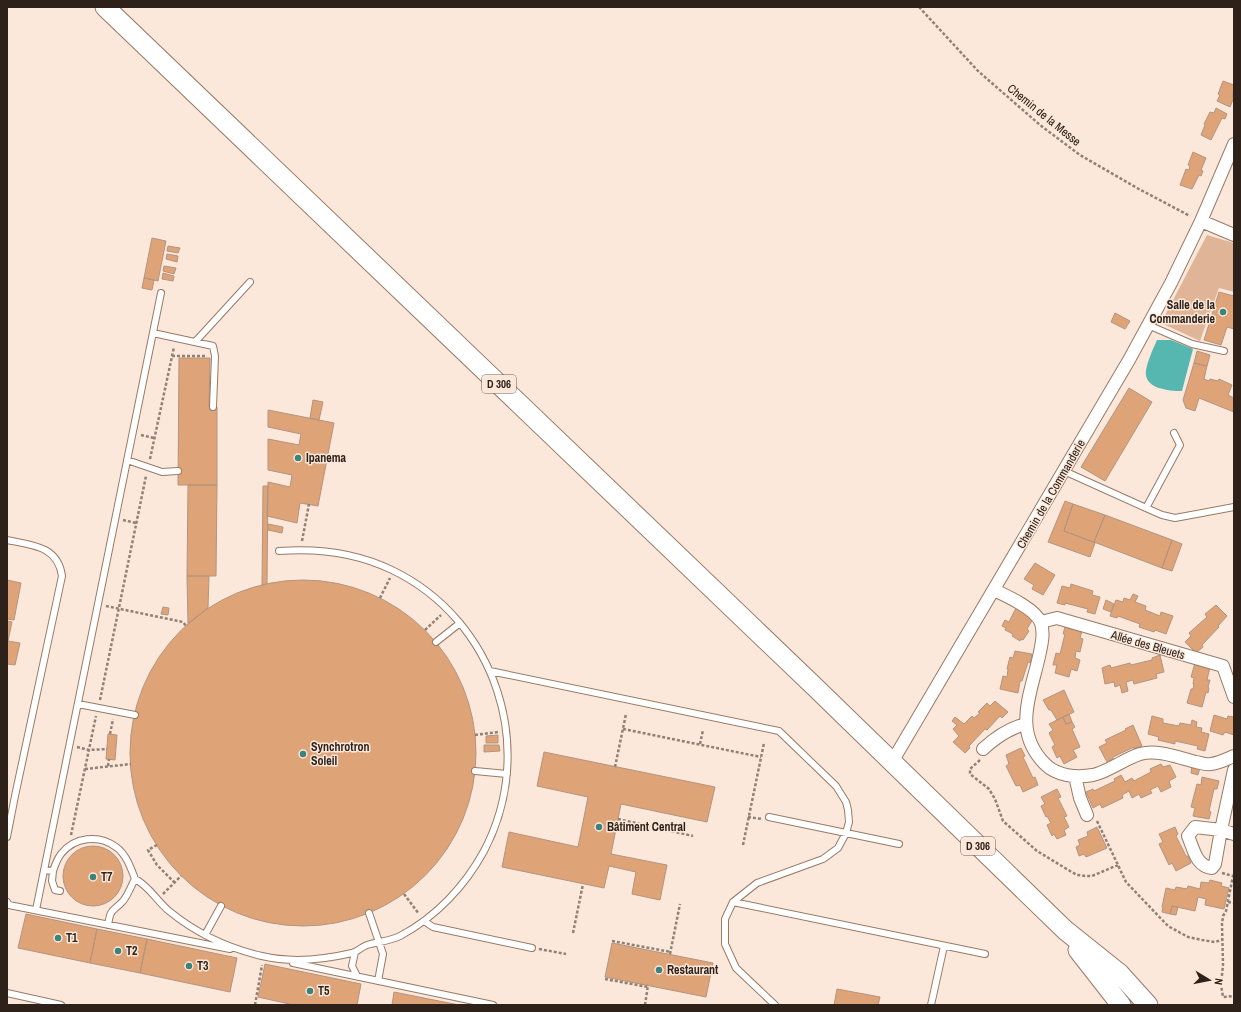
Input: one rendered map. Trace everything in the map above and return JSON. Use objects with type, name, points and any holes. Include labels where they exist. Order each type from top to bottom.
[{"type":"main road","name":"D 306","points":[[105,7],[892,762],[1065,930],[1120,974],[1148,1005]]},
{"type":"main road","name":"D 306","points":[[1065,930],[1121,1005]]},
{"type":"street","name":"Chemin de la Commanderie","points":[[892,762],[1130,360],[1171,283],[1201,221],[1234,144]]},
{"type":"street","points":[[1201,221],[1234,235]]},
{"type":"street","points":[[994,590],[1027,607],[1041,622],[1043,636],[1029,695],[1026,724],[1029,741],[1036,755],[1049,768],[1063,775],[1094,775],[1140,754],[1152,752],[1210,765],[1234,756]]},
{"type":"street","name":"Allée des Bleuets","points":[[1041,622],[1057,618],[1223,666],[1234,697]]},
{"type":"street","points":[[983,749],[995,738],[1014,727],[1026,724]]},
{"type":"street","points":[[1234,770],[1221,830],[1215,864],[1212,868],[1204,867],[1199,862],[1188,836],[1195,827],[1221,830],[1234,834]]},
{"type":"street","points":[[1075,776],[1080,798],[1087,815]]},
{"type":"lane","points":[[195,342],[250,282]]},
{"type":"lane","points":[[36,910],[161,293]]},
{"type":"lane","points":[[1148,325],[1192,344],[1224,351]]},
{"type":"lane","points":[[153,333],[213,346],[215,356],[213,407]]},
{"type":"lane","points":[[1146,508],[1180,445],[1174,432]]},
{"type":"lane","points":[[127,460],[162,472],[178,472]]},
{"type":"lane","points":[[1064,471],[1162,515],[1176,518],[1234,507]]},
{"type":"lane","points":[[7,540],[40,547],[49,551],[57,560],[61,568],[62,576],[7,837]]},
{"type":"lane","points":[[60,891],[55,890],[52,881],[53,871],[60,855],[66,848],[75,843],[84,839],[96,838],[117,847],[124,855],[135,879],[143,883],[158,900],[183,921],[205,935],[240,950],[264,956],[292,960],[317,960],[355,952],[363,946],[398,937],[424,921],[442,906],[457,890],[479,860],[488,843],[500,813],[504,795],[508,761],[506,730],[500,696],[490,671],[472,638],[447,609],[423,589],[394,571],[367,560],[325,551],[278,551]]},
{"type":"lane","points":[[436,642],[460,623]]},
{"type":"lane","points":[[490,671],[779,730],[836,786],[846,802],[849,822],[846,833],[838,848],[823,859],[757,883],[733,902],[726,919],[725,944],[736,968],[775,1005]]},
{"type":"lane","points":[[78,704],[135,715]]},
{"type":"lane","points":[[475,772],[507,774]]},
{"type":"lane","points":[[7,794],[15,796]]},
{"type":"lane","points":[[769,819],[899,844]]},
{"type":"lane","points":[[44,870],[53,871]]},
{"type":"lane","points":[[108,925],[110,914],[114,908],[123,901],[135,879]]},
{"type":"lane","points":[[7,902],[9,905],[264,956],[493,1005]]},
{"type":"lane","points":[[733,902],[985,954]]},
{"type":"lane","points":[[205,935],[221,906]]},
{"type":"lane","points":[[369,913],[380,941],[383,954],[378,980]]},
{"type":"lane","points":[[424,921],[433,927],[532,948]]},
{"type":"lane","points":[[931,1005],[944,946]]},
{"type":"lane","points":[[355,952],[352,966],[357,976]]},
{"type":"lane","points":[[7,993],[61,1005]]},
{"type":"path","name":"Chemin de la Messe","points":[[919,7],[978,71],[1040,126],[1080,156],[1137,188],[1201,221]]},
{"type":"path","points":[[71,835],[175,338]]},
{"type":"path","points":[[172,356],[215,356]]},
{"type":"path","points":[[133,433],[154,438]]},
{"type":"path","points":[[300,550],[309,504]]},
{"type":"path","points":[[115,518],[136,523]]},
{"type":"path","points":[[380,598],[394,571]]},
{"type":"path","points":[[98,604],[183,622],[186,626]]},
{"type":"path","points":[[425,630],[447,609]]},
{"type":"path","points":[[110,734],[114,711]]},
{"type":"path","points":[[615,767],[626,714]]},
{"type":"path","points":[[624,728],[761,757]]},
{"type":"path","points":[[475,735],[506,730]]},
{"type":"path","points":[[700,744],[703,730]]},
{"type":"path","points":[[742,845],[764,743]]},
{"type":"path","points":[[69,745],[89,750],[107,750]]},
{"type":"path","points":[[983,749],[986,755],[971,766],[970,774],[989,789],[995,799],[1003,821],[1018,836],[1037,851],[1077,875],[1092,876],[1118,865]]},
{"type":"path","points":[[108,766],[109,759]]},
{"type":"path","points":[[85,769],[131,764]]},
{"type":"path","points":[[1087,815],[1095,818],[1126,882],[1168,926],[1188,937],[1215,942],[1222,940]]},
{"type":"path","points":[[748,817],[769,819]]},
{"type":"path","points":[[618,819],[693,836]]},
{"type":"path","points":[[157,845],[148,850],[157,865],[175,883]]},
{"type":"path","points":[[1212,868],[1225,875],[1233,876],[1226,911],[1223,916],[1223,964],[1221,985],[1223,997],[1234,996]]},
{"type":"path","points":[[158,900],[181,876]]},
{"type":"path","points":[[574,933],[583,884]]},
{"type":"path","points":[[404,894],[424,921]]},
{"type":"path","points":[[1228,902],[1234,903]]},
{"type":"path","points":[[612,941],[670,953],[680,904]]},
{"type":"path","points":[[532,948],[566,954]]},
{"type":"path","points":[[255,1005],[264,956]]},
{"type":"path","points":[[605,979],[648,986],[645,1005]]},
{"type":"shaded area","points":[[1207,235],[1234,243],[1234,292],[1219,288],[1200,341],[1161,323]]},
{"type":"water","points":[[1157,340],[1171,340],[1193,349],[1182,391],[1158,388],[1149,381],[1146,376],[1149,358]]},
{"type":"building","points":[[1223,81],[1234,85],[1232,96],[1234,97],[1230,107],[1217,101]]},
{"type":"building","points":[[1216,108],[1227,114],[1225,119],[1222,118],[1211,140],[1201,135],[1205,125],[1204,124],[1210,112],[1214,113]]},
{"type":"building","points":[[1193,152],[1206,158],[1201,170],[1203,171],[1201,176],[1199,175],[1192,189],[1180,185],[1186,169],[1189,170],[1190,166],[1188,165]]},
{"type":"building","points":[[152,238],[166,241],[158,281],[144,278]]},
{"type":"building","points":[[168,246],[180,248],[178,253],[167,251]]},
{"type":"building","points":[[167,254],[178,256],[177,262],[166,259]]},
{"type":"building","points":[[164,266],[176,268],[174,274],[163,271]]},
{"type":"building","points":[[163,273],[174,276],[173,281],[162,279]]},
{"type":"building","points":[[144,278],[154,280],[152,290],[142,288]]},
{"type":"building","name":"Salle de la Commanderie","points":[[1219,292],[1234,296],[1234,329],[1227,327],[1221,345],[1204,340]]},
{"type":"building","points":[[1115,313],[1130,321],[1125,329],[1111,322]]},
{"type":"building","points":[[1197,351],[1210,355],[1207,366],[1194,363]]},
{"type":"building","points":[[179,358],[210,358],[209,407],[217,407],[217,485],[178,485]]},
{"type":"building","points":[[1194,363],[1207,366],[1204,379],[1209,381],[1210,379],[1218,381],[1219,379],[1232,385],[1228,395],[1234,398],[1234,412],[1199,398],[1195,411],[1186,408],[1183,400]]},
{"type":"building","points":[[1129,388],[1152,402],[1105,481],[1081,467]]},
{"type":"building","points":[[313,400],[323,402],[319,420],[310,418]]},
{"type":"building","name":"Ipanema","points":[[268,410],[334,423],[318,506],[300,503],[297,523],[267,516],[268,482],[290,487],[292,475],[268,470],[268,439],[299,445],[301,434],[268,427]]},
{"type":"building","points":[[188,485],[217,485],[216,576],[187,576]]},
{"type":"building","points":[[263,486],[268,486],[267,584],[262,585]]},
{"type":"building","points":[[1065,501],[1073,504],[1064,531],[1095,543],[1090,557],[1048,542]]},
{"type":"building","points":[[1073,504],[1105,515],[1094,542],[1064,531]]},
{"type":"building","points":[[1105,515],[1172,540],[1162,568],[1094,542]]},
{"type":"building","points":[[268,524],[283,527],[282,533],[268,530]]},
{"type":"building","points":[[1172,540],[1182,544],[1172,571],[1162,568]]},
{"type":"building","points":[[1035,563],[1055,575],[1043,595],[1032,589],[1034,585],[1024,579]]},
{"type":"building","points":[[187,576],[209,576],[208,608],[188,624]]},
{"type":"building","points":[[7,580],[21,583],[14,620],[7,619]]},
{"type":"building","name":"Synchrotron Soleil","points":[[303,580],[337,583],[369,593],[399,609],[413,619],[437,643],[447,657],[463,687],[473,719],[476,753],[473,787],[463,819],[447,849],[437,863],[413,887],[399,897],[369,913],[337,923],[303,926],[269,923],[237,913],[207,897],[193,887],[169,863],[159,849],[143,819],[133,787],[130,753],[133,719],[143,687],[159,657],[169,643],[193,619],[207,609],[237,593],[269,583]]},
{"type":"building","points":[[1071,584],[1093,591],[1092,595],[1100,597],[1095,614],[1087,612],[1088,609],[1065,603],[1065,605],[1057,603],[1062,586],[1070,588]]},
{"type":"building","points":[[1133,594],[1138,596],[1135,602],[1146,606],[1145,610],[1160,616],[1161,612],[1173,616],[1166,634],[1139,627],[1140,624],[1118,616],[1117,618],[1110,616],[1116,600],[1123,602],[1124,598],[1130,600]]},
{"type":"building","points":[[1106,600],[1114,604],[1111,612],[1103,609]]},
{"type":"building","points":[[1216,605],[1227,616],[1202,645],[1203,647],[1196,653],[1185,642],[1191,636],[1189,633],[1207,617],[1205,614]]},
{"type":"building","points":[[163,607],[169,608],[168,615],[161,614]]},
{"type":"building","points":[[1016,608],[1033,619],[1027,629],[1029,631],[1023,640],[1021,639],[1020,641],[1012,636],[1013,634],[1005,630],[1006,628],[1002,626],[1005,620],[1009,622]]},
{"type":"building","points":[[7,621],[12,622],[8,641],[20,643],[15,665],[7,664]]},
{"type":"building","points":[[1065,627],[1082,631],[1080,638],[1083,639],[1080,652],[1076,651],[1075,658],[1080,660],[1077,671],[1071,669],[1069,677],[1055,673],[1057,665],[1053,665],[1056,653],[1060,654],[1065,634],[1063,634]]},
{"type":"building","points":[[1015,651],[1032,654],[1030,663],[1028,662],[1022,681],[1020,681],[1018,693],[1000,689],[1003,676],[1007,677],[1010,657],[1013,658]]},
{"type":"building","points":[[1160,655],[1164,672],[1156,674],[1157,678],[1134,684],[1133,680],[1126,682],[1128,691],[1122,693],[1120,685],[1115,687],[1114,682],[1105,684],[1102,668],[1110,665],[1111,668],[1130,663],[1131,665],[1152,660],[1152,658]]},
{"type":"building","points":[[1195,663],[1210,667],[1207,680],[1210,680],[1208,693],[1206,692],[1202,707],[1187,703],[1194,684],[1194,678],[1191,677]]},
{"type":"building","points":[[1064,690],[1074,712],[1057,720],[1043,700]]},
{"type":"building","points":[[995,701],[1008,712],[1002,718],[1000,716],[987,730],[985,729],[969,746],[970,748],[965,753],[953,742],[959,736],[953,729],[957,725],[952,721],[955,717],[964,724],[972,716],[974,718],[980,713],[978,712],[987,703],[990,706]]},
{"type":"building","points":[[1069,714],[1072,722],[1066,724],[1063,717]]},
{"type":"building","points":[[1214,715],[1227,719],[1228,716],[1234,717],[1234,735],[1225,732],[1223,735],[1210,731]]},
{"type":"building","points":[[1152,716],[1163,719],[1163,723],[1179,726],[1180,723],[1191,725],[1192,720],[1197,722],[1196,727],[1202,728],[1201,732],[1209,734],[1205,751],[1197,749],[1198,746],[1175,741],[1175,744],[1158,740],[1159,737],[1148,734]]},
{"type":"building","points":[[1063,717],[1066,724],[1072,722],[1075,727],[1072,729],[1080,747],[1073,750],[1077,757],[1064,764],[1060,756],[1057,758],[1052,747],[1055,745],[1049,733],[1053,730],[1049,724]]},
{"type":"building","points":[[1133,725],[1142,746],[1134,749],[1134,747],[1113,757],[1113,759],[1107,762],[1099,747],[1107,743],[1105,740]]},
{"type":"building","points":[[108,734],[117,735],[115,760],[106,759]]},
{"type":"building","points":[[498,735],[498,743],[486,743],[486,736]]},
{"type":"building","points":[[484,745],[499,745],[500,751],[484,752]]},
{"type":"building","points":[[1021,748],[1025,756],[1023,757],[1038,785],[1023,792],[1020,785],[1016,786],[1006,766],[1009,764],[1006,755]]},
{"type":"building","name":"Bâtiment Central","points":[[544,752],[715,787],[707,822],[621,804],[611,854],[667,865],[660,900],[632,894],[636,872],[609,866],[604,888],[502,867],[509,832],[578,847],[588,797],[537,786]]},
{"type":"building","points":[[1161,764],[1163,767],[1170,765],[1176,777],[1169,781],[1171,787],[1161,792],[1158,786],[1150,790],[1152,793],[1141,798],[1139,794],[1132,798],[1129,791],[1122,795],[1123,798],[1102,808],[1100,804],[1093,808],[1086,792],[1093,789],[1094,791],[1115,781],[1114,779],[1121,775],[1125,782],[1132,778],[1134,781],[1151,772],[1150,769]]},
{"type":"building","points":[[1192,766],[1200,767],[1198,775],[1191,773]]},
{"type":"building","points":[[1202,777],[1219,781],[1217,789],[1214,789],[1209,811],[1211,812],[1209,819],[1193,816],[1195,808],[1191,807],[1197,784],[1201,785]]},
{"type":"building","points":[[1057,789],[1061,797],[1058,798],[1067,816],[1064,817],[1069,827],[1064,830],[1066,835],[1057,839],[1054,834],[1052,836],[1047,825],[1051,823],[1047,816],[1046,817],[1041,806],[1045,804],[1041,797]]},
{"type":"building","points":[[1097,827],[1107,848],[1086,857],[1084,854],[1079,856],[1076,847],[1080,845],[1078,840],[1088,836],[1087,832]]},
{"type":"building","points":[[1175,827],[1178,834],[1176,836],[1191,863],[1176,871],[1172,863],[1169,865],[1159,844],[1163,842],[1159,834]]},
{"type":"building","name":"T7","points":[[93,846],[110,851],[118,859],[123,876],[118,893],[110,901],[93,906],[76,901],[68,893],[63,876],[68,859],[76,851]]},
{"type":"building","points":[[1210,880],[1222,883],[1221,886],[1229,888],[1224,909],[1205,905],[1206,899],[1198,897],[1195,911],[1172,906],[1170,914],[1162,912],[1166,888],[1175,890],[1176,887],[1187,889],[1188,886],[1200,889],[1201,882],[1209,883]]},
{"type":"building","points":[[1172,906],[1178,907],[1176,915],[1170,914]]},
{"type":"building","name":"T1","points":[[26,914],[97,929],[90,963],[18,948]]},
{"type":"building","name":"T2","points":[[97,929],[147,939],[140,973],[90,963]]},
{"type":"building","name":"T3","points":[[147,939],[237,958],[230,992],[140,973]]},
{"type":"building","name":"Restaurant","points":[[612,943],[713,963],[706,997],[605,977]]},
{"type":"building","name":"T5","points":[[265,964],[361,984],[357,1005],[294,1005],[258,997]]},
{"type":"building","points":[[837,989],[880,997],[878,1005],[834,1005]]},
{"type":"building","points":[[394,992],[459,1005],[392,1005]]},
{"type":"place","name":"Salle de la Commanderie","points":[[1223,312]]},
{"type":"place","name":"Ipanema","points":[[298,458]]},
{"type":"place","name":"Synchrotron Soleil","points":[[303,754]]},
{"type":"place","name":"Bâtiment Central","points":[[599,827]]},
{"type":"place","name":"T7","points":[[93,877]]},
{"type":"place","name":"T1","points":[[58,938]]},
{"type":"place","name":"T2","points":[[118,951]]},
{"type":"place","name":"T3","points":[[189,966]]},
{"type":"place","name":"Restaurant","points":[[659,970]]},
{"type":"place","name":"T5","points":[[310,991]]}]
